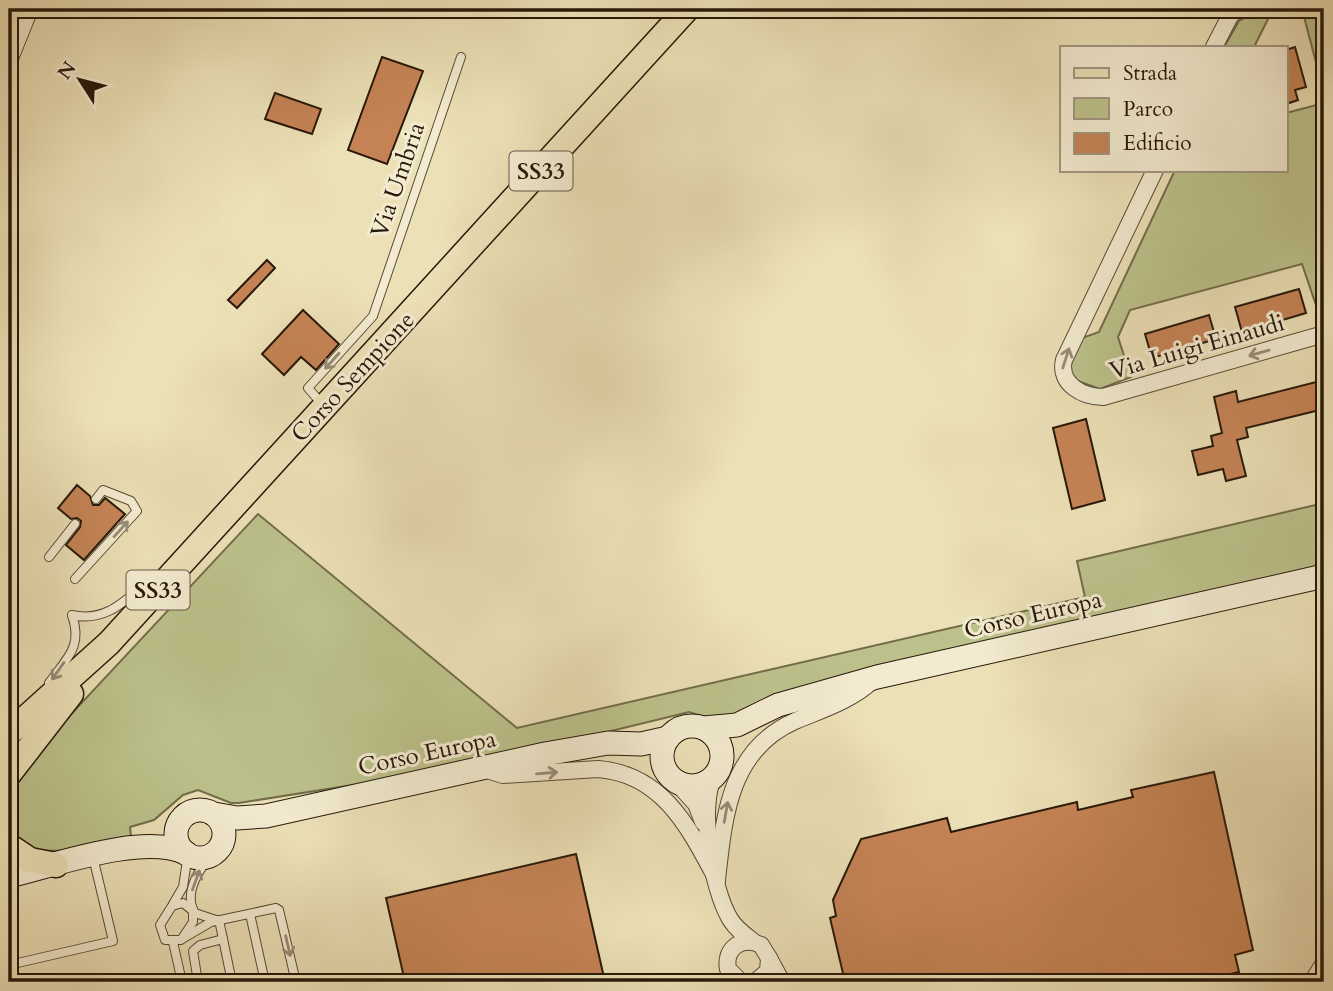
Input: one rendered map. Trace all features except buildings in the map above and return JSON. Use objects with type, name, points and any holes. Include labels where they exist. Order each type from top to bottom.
[{"type":"main road","name":"Corso Sempione","points":[[16,728],[109,643],[395,333],[687,9]]},
{"type":"main road","name":"Corso Europa","points":[[718,770],[732,742],[757,718],[778,705],[877,677],[1324,576]]},
{"type":"main road","points":[[9,774],[109,643]]},
{"type":"main road","name":"Corso Europa","points":[[704,728],[722,729],[757,718]]},
{"type":"main road","points":[[688,726],[704,728],[720,747],[718,770],[696,786],[670,776],[662,750],[668,738],[688,726]]},
{"type":"main road","name":"Corso Europa","points":[[214,814],[237,818],[271,815],[480,768],[608,743],[641,744],[668,738]]},
{"type":"main road","name":"Corso Europa","points":[[595,747],[646,757],[670,776]]},
{"type":"main road","points":[[9,876],[137,845],[162,833],[184,816],[201,810],[214,814],[224,830],[217,850],[198,858],[160,845],[137,845]]},
{"type":"main road","name":"Corso Europa","points":[[217,850],[237,830],[271,815]]},
{"type":"main road","points":[[184,816],[177,827],[176,836],[187,854]]},
{"type":"main road","points":[[9,846],[30,860],[56,865]]},
{"type":"street","points":[[9,61],[30,9]]},
{"type":"street","points":[[1215,46],[1230,16],[1238,9]]},
{"type":"street","name":"Via Luigi Einaudi","points":[[1154,172],[1064,360],[1062,368],[1069,384],[1085,395],[1103,397],[1324,334]]},
{"type":"street","points":[[717,880],[731,790],[749,756],[774,732],[854,695],[877,677]]},
{"type":"street","points":[[480,768],[503,775],[605,769],[641,781],[656,790],[680,815],[717,880]]},
{"type":"street","points":[[718,770],[707,792],[707,831],[726,910],[727,964],[731,975],[741,982]]},
{"type":"street","points":[[670,776],[695,804],[707,831]]},
{"type":"street","points":[[726,910],[742,933],[766,950],[782,982]]},
{"type":"street","points":[[727,964],[735,946],[754,942]]},
{"type":"street","points":[[755,982],[768,971],[769,958]]},
{"type":"street","points":[[1312,982],[1324,963]]},
{"type":"lane","name":"Via Umbria","points":[[373,316],[461,57]]},
{"type":"lane","points":[[325,407],[308,388],[373,316],[395,333]]},
{"type":"lane","points":[[75,579],[137,511],[131,501],[103,490],[96,499]]},
{"type":"lane","points":[[49,557],[75,524]]},
{"type":"lane","points":[[16,728],[76,645],[78,631],[72,615],[89,619],[107,614],[206,537]]},
{"type":"lane","points":[[182,982],[178,941],[193,922],[191,897],[200,869],[217,850]]},
{"type":"lane","points":[[187,854],[183,887],[160,929],[165,940],[178,941],[203,925],[219,920],[279,909],[296,982]]},
{"type":"lane","points":[[9,965],[113,941],[93,856]]},
{"type":"lane","points":[[172,906],[183,903],[202,917],[219,920]]},
{"type":"lane","points":[[250,914],[265,982]]},
{"type":"lane","points":[[219,920],[232,982]]},
{"type":"lane","points":[[198,982],[193,951],[223,939]]},
{"type":"green space","points":[[1260,9],[1273,9],[1254,46],[1225,46],[1239,21]]},
{"type":"green space","points":[[1302,9],[1324,9],[1324,93]]},
{"type":"green space","points":[[1324,103],[1324,313],[1319,314],[1302,264],[1130,310],[1118,337],[1131,377],[1100,389],[1075,380],[1068,367],[1082,338],[1099,332],[1174,172],[1288,172],[1288,112]]},
{"type":"green space","points":[[1324,503],[1324,567],[734,717],[711,719],[689,712],[570,741],[378,781],[239,803],[231,803],[198,790],[183,795],[154,820],[130,827],[131,836],[65,850],[29,849],[16,843],[8,830],[10,792],[19,770],[258,514],[517,728],[1085,597],[1077,561]]}]
